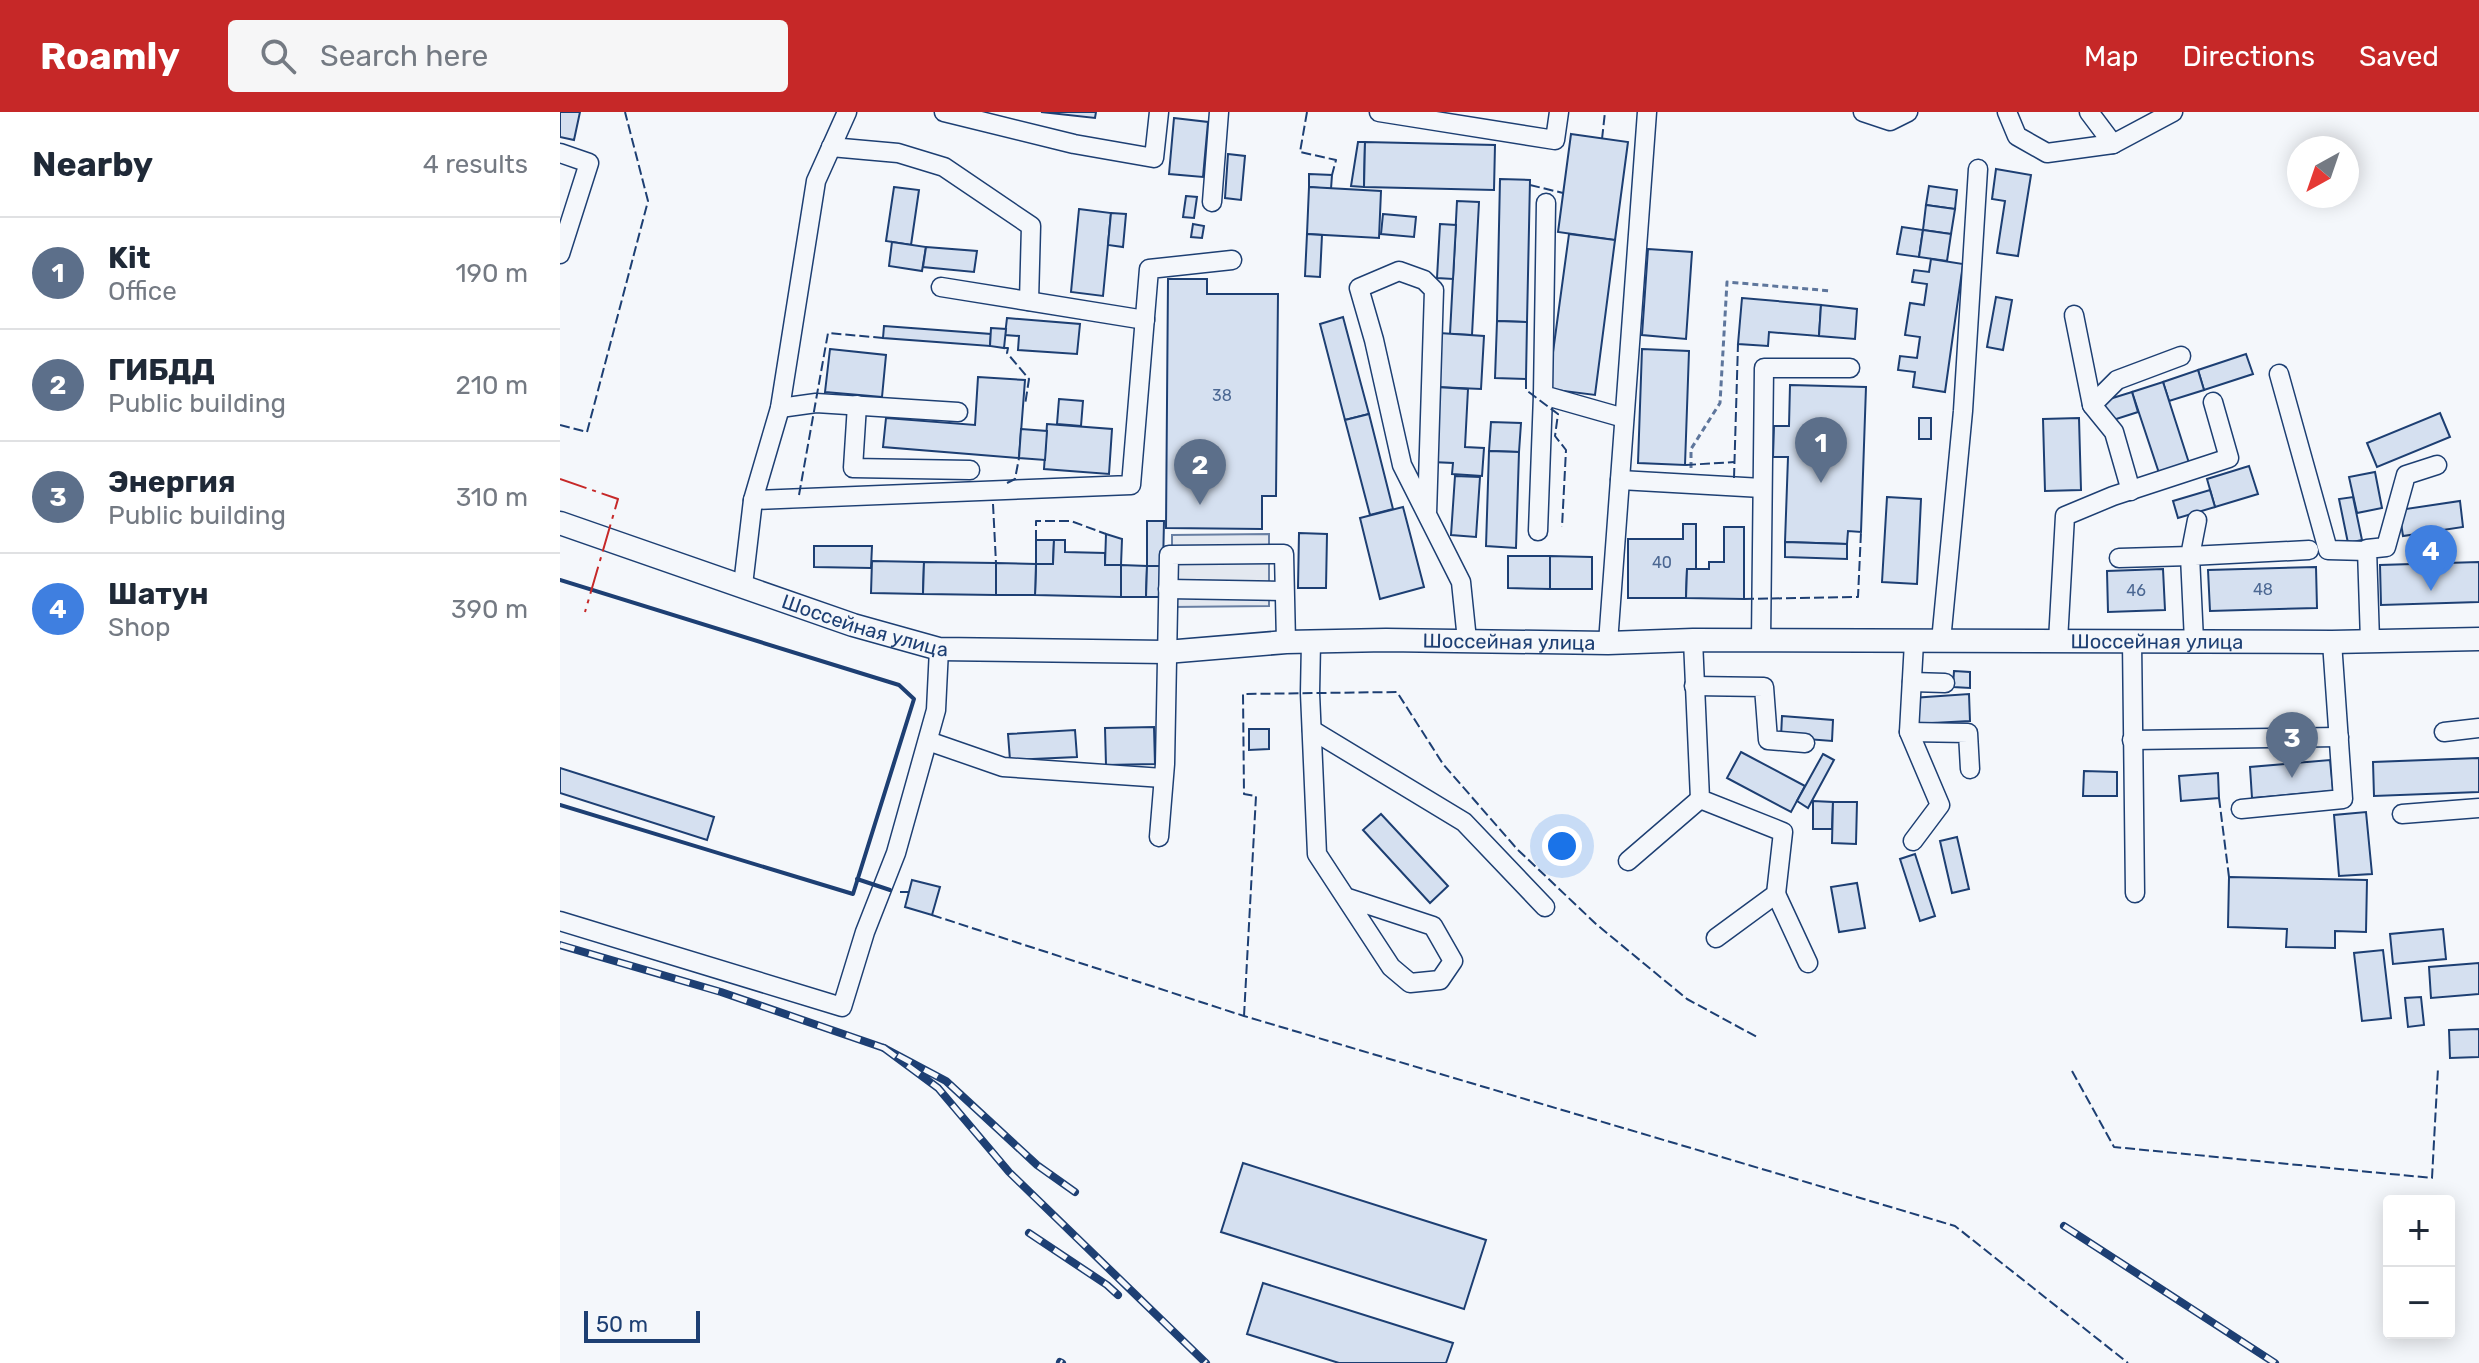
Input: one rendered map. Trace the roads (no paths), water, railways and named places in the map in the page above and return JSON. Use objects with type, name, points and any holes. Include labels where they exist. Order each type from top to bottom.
[{"type":"main road","name":"Шоссейная улица","points":[[560,523],[853,625],[939,649],[1166,652],[1286,642],[1467,640],[1608,643],[1693,640],[2332,642],[2479,639]]},
{"type":"lane","points":[[743,585],[753,500],[780,408],[816,181],[847,112]]},
{"type":"lane","points":[[944,112],[1074,144],[1154,158],[1159,112]]},
{"type":"lane","points":[[1212,202],[1219,112]]},
{"type":"lane","points":[[1379,112],[1555,140],[1559,112]]},
{"type":"lane","points":[[1608,643],[1647,112]]},
{"type":"lane","points":[[1863,112],[1890,121],[1908,112]]},
{"type":"lane","points":[[2007,112],[2017,136],[2047,153],[2113,144],[2173,112]]},
{"type":"lane","points":[[2089,112],[2113,144]]},
{"type":"lane","points":[[831,147],[898,153],[944,167],[1031,226],[1029,301]]},
{"type":"lane","points":[[560,153],[589,163],[560,254]]},
{"type":"lane","points":[[1941,641],[1963,411],[1978,169]]},
{"type":"lane","points":[[1538,531],[1546,203]]},
{"type":"lane","points":[[753,500],[1131,485],[1149,269],[1232,260]]},
{"type":"lane","points":[[1427,514],[1434,290],[1424,280],[1399,271],[1359,288],[1402,465],[1461,582],[1467,640]]},
{"type":"lane","points":[[941,287],[1145,320]]},
{"type":"lane","points":[[2074,315],[2092,405],[2114,432],[2131,491]]},
{"type":"lane","points":[[2092,405],[2117,380],[2181,356]]},
{"type":"lane","points":[[1761,641],[1764,368],[1850,368]]},
{"type":"lane","points":[[2279,374],[2328,550],[2367,551],[2386,547],[2406,475],[2437,465]]},
{"type":"lane","points":[[1543,395],[1624,418]]},
{"type":"lane","points":[[2058,641],[2065,516],[2229,458],[2213,402]]},
{"type":"lane","points":[[780,408],[816,403],[958,412]]},
{"type":"lane","points":[[857,405],[853,468],[970,470]]},
{"type":"lane","points":[[1620,480],[1762,488]]},
{"type":"lane","points":[[2194,641],[2190,556],[2197,520]]},
{"type":"lane","points":[[2119,558],[2309,550]]},
{"type":"lane","points":[[2367,551],[2370,641]]},
{"type":"lane","points":[[1159,837],[1169,555],[1284,554],[1286,642]]},
{"type":"lane","points":[[1168,589],[1284,591]]},
{"type":"lane","points":[[1693,640],[1700,799]]},
{"type":"lane","points":[[2132,641],[2135,893]]},
{"type":"lane","points":[[1311,642],[1317,854],[1345,897],[1391,967],[1410,983],[1440,980],[1453,961],[1433,926],[1345,897]]},
{"type":"lane","points":[[1913,841],[1940,805],[1909,732],[1914,642]]},
{"type":"lane","points":[[2241,809],[2343,799],[2332,642]]},
{"type":"lane","points":[[560,921],[842,1007],[865,932],[896,853],[928,741],[936,710],[939,649]]},
{"type":"lane","points":[[1912,682],[1945,683]]},
{"type":"lane","points":[[1694,686],[1764,687],[1768,740],[1805,743]]},
{"type":"lane","points":[[2444,732],[2479,728]]},
{"type":"lane","points":[[1312,730],[1464,822],[1545,907]]},
{"type":"lane","points":[[1909,732],[1968,733],[1970,769]]},
{"type":"lane","points":[[2132,740],[2339,737]]},
{"type":"lane","points":[[928,741],[1003,767],[1163,778]]},
{"type":"lane","points":[[1628,861],[1700,799]]},
{"type":"lane","points":[[1700,799],[1783,832],[1776,894],[1808,963]]},
{"type":"lane","points":[[2402,814],[2479,808]]},
{"type":"lane","points":[[1716,938],[1776,894]]},
{"type":"railway","points":[[560,945],[721,992],[884,1048]]},
{"type":"railway","points":[[1075,1192],[1037,1165],[946,1081],[884,1048],[938,1088],[1009,1172],[1206,1363]]},
{"type":"railway","points":[[2064,1226],[2275,1363]]},
{"type":"railway","points":[[1029,1233],[1118,1295]]},
{"type":"place","name":"Kit","points":[[1821,483]]},
{"type":"place","name":"ГИБДД","points":[[1200,505]]},
{"type":"place","name":"Шатун","points":[[2431,591]]},
{"type":"place","name":"Энергия","points":[[2292,778]]}]
